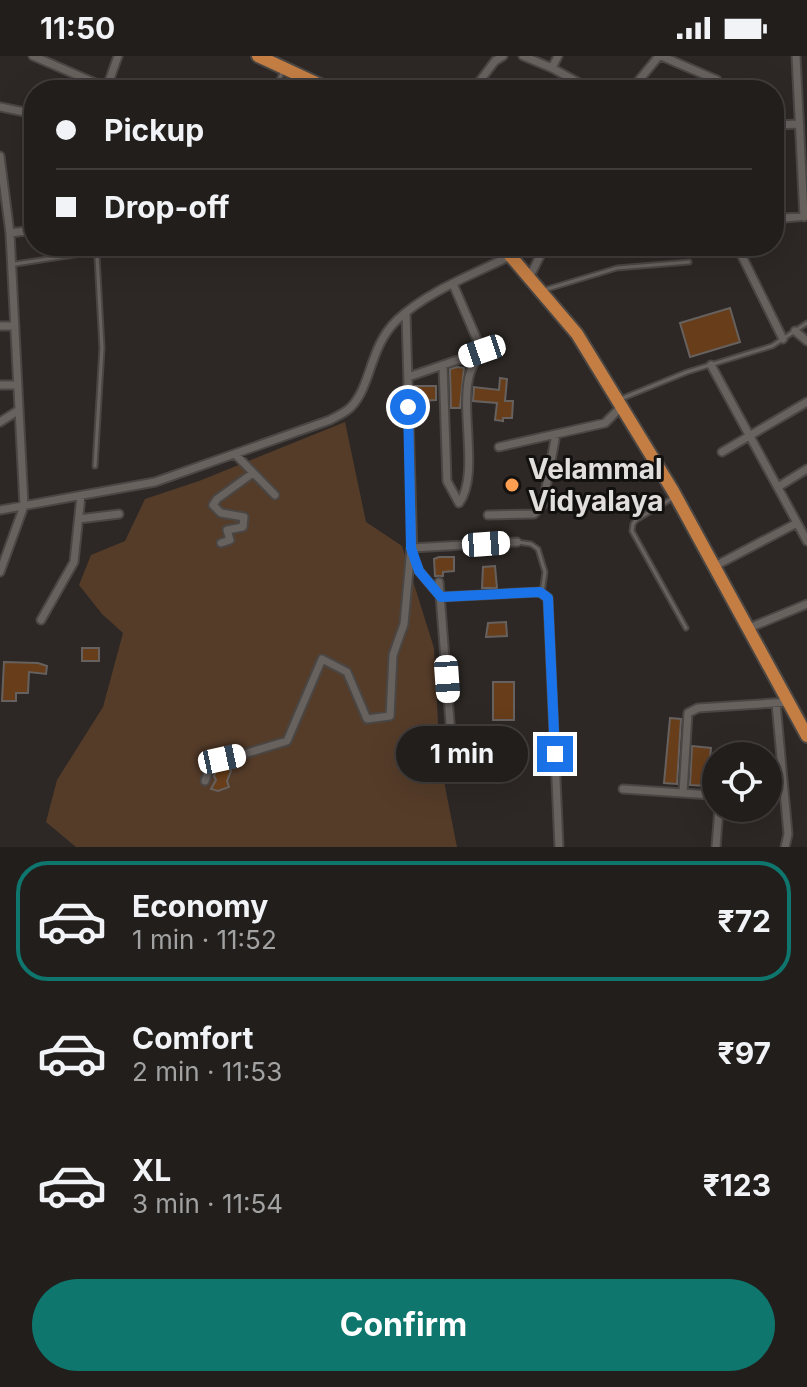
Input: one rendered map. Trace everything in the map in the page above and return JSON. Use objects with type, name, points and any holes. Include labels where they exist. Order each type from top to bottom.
[{"type":"highway","points":[[258,56],[299,80]]},
{"type":"highway","points":[[510,256],[577,334],[676,496],[807,736]]},
{"type":"street","points":[[33,56],[86,80]]},
{"type":"street","points":[[109,80],[118,56]]},
{"type":"street","points":[[283,70],[289,56]]},
{"type":"street","points":[[481,80],[495,61],[503,56]]},
{"type":"street","points":[[523,56],[574,80]]},
{"type":"street","points":[[552,68],[558,56]]},
{"type":"street","points":[[643,80],[660,56],[717,80]]},
{"type":"street","points":[[784,218],[806,217],[796,56]]},
{"type":"street","points":[[0,107],[24,112]]},
{"type":"street","points":[[784,125],[799,124]]},
{"type":"street","points":[[0,156],[10,233],[24,506],[0,572]]},
{"type":"street","points":[[10,233],[24,231]]},
{"type":"street","points":[[0,510],[155,482],[345,413],[361,392],[377,346],[397,320],[432,294],[498,256]]},
{"type":"street","points":[[529,278],[540,256]]},
{"type":"street","points":[[742,256],[783,339]]},
{"type":"street","points":[[453,284],[482,351]]},
{"type":"street","points":[[205,781],[213,759],[244,754],[287,741],[322,659],[347,672],[367,719],[390,716],[393,655],[404,624],[411,548],[406,314]]},
{"type":"street","points":[[0,326],[14,326]]},
{"type":"street","points":[[795,331],[807,341]]},
{"type":"street","points":[[443,365],[447,481],[459,503],[464,497],[469,471],[466,403],[470,373],[482,351]]},
{"type":"street","points":[[408,377],[482,351]]},
{"type":"street","points":[[711,365],[807,541]]},
{"type":"street","points":[[0,385],[17,385]]},
{"type":"street","points":[[722,452],[807,402]]},
{"type":"street","points":[[499,447],[605,423],[619,403]]},
{"type":"street","points":[[0,422],[19,410]]},
{"type":"street","points":[[488,515],[534,514],[543,504],[556,434]]},
{"type":"street","points":[[236,455],[275,495]]},
{"type":"street","points":[[778,487],[807,469]]},
{"type":"street","points":[[221,543],[230,540],[227,530],[243,527],[244,517],[221,513],[213,505],[253,473]]},
{"type":"street","points":[[41,620],[74,562],[81,496]]},
{"type":"street","points":[[79,519],[119,514]]},
{"type":"street","points":[[715,566],[797,523]]},
{"type":"street","points":[[411,548],[517,542]]},
{"type":"street","points":[[411,548],[419,571],[441,597]]},
{"type":"street","points":[[439,582],[453,761]]},
{"type":"street","points":[[441,597],[542,593],[548,598],[559,847]]},
{"type":"street","points":[[749,628],[807,604]]},
{"type":"street","points":[[683,793],[687,718],[691,709],[791,702]]},
{"type":"street","points":[[776,703],[788,834],[785,847]]},
{"type":"street","points":[[623,789],[702,794]]},
{"type":"street","points":[[716,847],[718,822]]},
{"type":"lane","points":[[279,80],[283,70]]},
{"type":"lane","points":[[11,264],[66,256]]},
{"type":"lane","points":[[95,466],[102,348],[97,256]]},
{"type":"lane","points":[[540,291],[617,268],[689,262]]},
{"type":"lane","points":[[619,403],[711,365],[772,346],[807,323]]},
{"type":"lane","points":[[676,496],[636,520],[632,527],[636,540],[686,628]]},
{"type":"lane","points":[[517,542],[531,544],[538,549],[545,572],[542,593]]},
{"type":"shaded area","points":[[345,422],[366,522],[402,546],[434,648],[440,761],[457,847],[76,847],[46,822],[57,780],[103,707],[123,633],[102,614],[79,585],[91,555],[125,541],[145,499],[199,481]]},
{"type":"building","points":[[730,308],[740,342],[690,357],[680,323]]},
{"type":"building","points":[[464,368],[460,408],[451,408],[450,369]]},
{"type":"building","points":[[500,378],[507,379],[505,401],[513,401],[512,418],[503,418],[503,421],[495,420],[497,403],[473,401],[474,387],[499,390]]},
{"type":"building","points":[[415,386],[436,386],[436,400],[415,401]]},
{"type":"building","points":[[454,557],[454,571],[435,576],[434,559]]},
{"type":"building","points":[[495,566],[497,588],[482,588],[483,567]]},
{"type":"building","points":[[506,622],[507,636],[486,637],[488,623]]},
{"type":"building","points":[[82,648],[99,648],[99,661],[82,661]]},
{"type":"building","points":[[4,662],[38,663],[47,666],[46,674],[29,672],[28,693],[16,693],[16,701],[2,701]]},
{"type":"building","points":[[493,682],[514,682],[514,720],[493,720]]},
{"type":"building","points":[[670,718],[681,719],[677,784],[664,783]]},
{"type":"building","points":[[692,746],[702,747],[702,786],[690,785]]},
{"type":"building","points":[[226,764],[231,771],[227,781],[229,787],[218,791],[211,789],[218,765]]},
{"type":"place","name":"Velammal Vidyalaya","points":[[512,485]]},
{"type":"route","points":[[408,407],[411,548],[419,571],[441,597],[540,592],[548,598],[555,754]]}]
